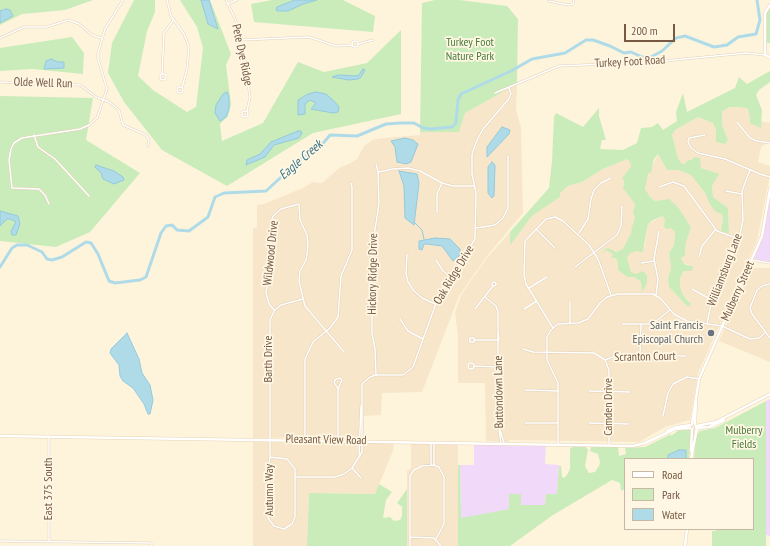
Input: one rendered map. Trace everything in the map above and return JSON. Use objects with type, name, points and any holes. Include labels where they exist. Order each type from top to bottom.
[{"type":"main road","points":[[765,55],[765,13],[770,5]]},
{"type":"main road","name":"Turkey Foot Road","points":[[765,55],[770,57]]},
{"type":"main road","name":"Mulberry Street","points":[[691,458],[696,390],[699,379],[762,236],[770,189]]},
{"type":"main road","name":"Pleasant View Road","points":[[0,436],[639,445],[675,429],[710,424],[735,413],[770,394]]},
{"type":"main road","points":[[691,458],[694,427]]},
{"type":"main road","points":[[686,530],[686,546]]},
{"type":"street","points":[[49,204],[43,192],[39,189],[12,188],[9,160],[11,149],[18,140],[34,135],[85,127],[93,122],[101,111],[107,84],[98,56],[102,39],[109,20],[123,0]]},
{"type":"street","points":[[167,0],[170,12],[184,34],[189,47],[187,69],[182,88]]},
{"type":"street","name":"Pete Dye Ridge","points":[[226,0],[237,23],[242,40],[249,80],[250,97],[247,111]]},
{"type":"street","points":[[227,4],[237,0]]},
{"type":"street","points":[[549,1],[573,4],[574,0]]},
{"type":"street","points":[[162,74],[164,33],[174,19]]},
{"type":"street","points":[[0,38],[24,27],[46,27],[69,20],[79,24],[92,35],[102,39]]},
{"type":"street","points":[[242,40],[309,37],[336,46],[352,45],[356,47],[358,44],[374,40]]},
{"type":"street","points":[[352,45],[354,42],[358,44]]},
{"type":"street","name":"Turkey Foot Road","points":[[495,93],[559,66],[653,62],[746,53],[765,55]]},
{"type":"street","name":"Olde Well Run","points":[[0,82],[80,85],[96,97],[120,111],[121,120],[124,126],[146,135],[149,140],[148,146]]},
{"type":"street","name":"Oak Ridge Drive","points":[[376,375],[403,375],[410,371],[435,304],[450,276],[475,239],[475,186],[472,154],[483,129],[508,100],[510,94],[509,88]]},
{"type":"street","points":[[737,122],[750,138],[757,141],[770,143]]},
{"type":"street","points":[[34,135],[38,147],[55,159],[89,196]]},
{"type":"street","points":[[705,135],[689,138],[688,142],[691,148],[698,153],[726,158],[750,170],[770,177]]},
{"type":"street","points":[[476,228],[495,225],[503,218],[508,208],[508,156]]},
{"type":"street","name":"Hickory Ridge Drive","points":[[376,164],[378,172],[379,204],[372,249],[372,334],[375,350],[376,375]]},
{"type":"street","points":[[378,172],[399,168],[414,170],[442,183],[453,186],[475,186]]},
{"type":"street","name":"Williamsburg Lane","points":[[707,324],[712,300],[739,239],[743,220],[742,194],[744,183],[750,170]]},
{"type":"street","points":[[578,234],[588,219],[591,198],[594,190],[601,183],[611,178]]},
{"type":"street","points":[[659,187],[673,182],[686,188],[715,230],[721,234],[739,239]]},
{"type":"street","points":[[305,440],[305,359],[310,347],[338,317],[341,276],[352,250],[351,183]]},
{"type":"street","points":[[437,213],[437,194],[442,183]]},
{"type":"street","points":[[726,191],[742,194]]},
{"type":"street","name":"Wildwood Drive","points":[[274,311],[269,304],[266,293],[271,254],[271,223],[273,216],[281,209],[294,204],[299,204],[300,220],[307,235],[308,246],[306,260],[300,270],[299,281],[303,299],[307,310],[344,352]]},
{"type":"street","points":[[575,267],[612,240],[619,233],[621,226],[622,206]]},
{"type":"street","points":[[553,328],[529,288],[524,275],[524,246],[526,238],[546,219],[555,218],[563,221],[578,234],[595,253],[611,295]]},
{"type":"street","points":[[536,229],[555,248]]},
{"type":"street","points":[[699,257],[702,246],[715,230]]},
{"type":"street","points":[[656,295],[658,279],[654,261],[659,231]]},
{"type":"street","points":[[407,254],[406,274],[408,282],[414,291],[422,298],[435,304]]},
{"type":"street","points":[[436,260],[440,268],[450,276]]},
{"type":"street","points":[[752,260],[770,263]]},
{"type":"street","points":[[641,263],[654,261]]},
{"type":"street","points":[[529,288],[547,277]]},
{"type":"street","points":[[770,284],[762,286],[757,290],[750,306],[752,314],[770,338]]},
{"type":"street","points":[[475,309],[493,286]]},
{"type":"street","points":[[692,289],[712,300]]},
{"type":"street","points":[[558,444],[557,379],[548,365],[546,352],[547,337],[553,328],[560,324],[581,323],[588,319],[602,301],[611,295],[656,295],[670,310],[687,321],[722,326],[750,339],[759,338],[766,332]]},
{"type":"street","name":"Buttondown Lane","points":[[485,297],[496,306],[498,312],[498,423],[502,443]]},
{"type":"street","points":[[274,311],[285,303],[303,299]]},
{"type":"street","points":[[524,309],[537,301]]},
{"type":"street","points":[[570,301],[570,323]]},
{"type":"street","points":[[622,324],[654,322],[670,310]]},
{"type":"street","name":"Barth Drive","points":[[270,440],[269,332],[270,320],[274,311]]},
{"type":"street","points":[[400,319],[408,331],[423,339]]},
{"type":"street","points":[[640,355],[641,324]]},
{"type":"street","points":[[474,340],[498,340]]},
{"type":"street","points":[[523,349],[531,352],[594,353],[605,360]]},
{"type":"street","name":"Scranton Court","points":[[605,360],[615,355],[686,356]]},
{"type":"street","name":"Camden Drive","points":[[605,360],[609,370],[608,445]]},
{"type":"street","points":[[474,366],[498,367]]},
{"type":"street","points":[[270,457],[281,457],[290,461],[294,466],[296,477],[335,477],[344,474],[352,468],[362,452],[362,384],[370,377],[376,375]]},
{"type":"street","points":[[663,416],[668,393],[673,384],[687,377],[699,379]]},
{"type":"street","points":[[338,389],[342,384],[342,380],[340,378],[336,379],[334,382],[338,389],[338,441]]},
{"type":"street","points":[[525,390],[558,391]]},
{"type":"street","points":[[589,391],[630,392]]},
{"type":"street","points":[[525,423],[558,423]]},
{"type":"street","points":[[589,423],[629,424]]},
{"type":"street","name":"East 375 South","points":[[49,437],[49,542]]},
{"type":"street","name":"Autumn Way","points":[[270,440],[268,518],[271,524],[276,528],[286,528],[292,524],[295,517],[296,477]]},
{"type":"street","points":[[431,465],[433,442]]},
{"type":"street","points":[[433,442],[434,465]]},
{"type":"street","points":[[410,546],[410,476],[417,467],[434,465],[442,469],[444,477],[444,524],[436,539]]},
{"type":"street","points":[[352,468],[361,478]]},
{"type":"street","points":[[410,537],[436,539]]},
{"type":"street","points":[[436,539],[441,546]]},
{"type":"street","points":[[0,541],[151,545]]},
{"type":"shaded area","points":[[517,84],[516,110],[521,128],[523,213],[487,256],[459,296],[422,392],[382,393],[381,415],[364,416],[364,439],[321,437],[253,438],[253,228],[257,227],[257,205],[264,204],[303,188],[313,182],[322,183],[339,168],[357,159],[364,146],[374,139],[420,135],[420,132],[458,132],[465,113]]},
{"type":"shaded area","points":[[729,107],[747,108],[750,123],[760,121],[770,123],[770,141],[761,147],[758,162],[770,166],[770,175],[757,241],[698,373],[690,420],[665,427],[639,442],[486,441],[485,383],[458,383],[458,336],[455,313],[461,295],[487,258],[510,232],[510,244],[532,216],[560,197],[560,193],[568,186],[582,182],[603,169],[627,159],[630,162],[631,167],[622,178],[624,180],[623,187],[635,204],[633,213],[635,217],[632,231],[623,249],[616,252],[607,250],[614,254],[618,263],[618,270],[627,277],[634,277],[641,282],[642,291],[647,283],[631,272],[627,258],[630,253],[645,246],[648,224],[663,216],[675,232],[674,245],[669,253],[671,268],[668,279],[669,287],[688,307],[689,300],[683,295],[680,287],[680,278],[689,264],[684,264],[681,258],[686,250],[686,242],[691,227],[678,207],[663,200],[655,201],[651,198],[645,189],[647,178],[658,154],[667,170],[678,170],[691,175],[722,214],[723,220],[721,228],[729,232],[728,208],[713,197],[712,186],[715,179],[714,174],[701,168],[700,164],[692,160],[685,164],[681,163],[678,158],[672,135],[675,130],[697,117],[713,123],[716,130],[716,142],[725,144],[728,140],[722,125],[722,112]]},
{"type":"shaded area","points":[[770,198],[770,263],[754,259],[764,231]]},
{"type":"shaded area","points":[[752,268],[770,268],[770,362],[719,341]]},
{"type":"shaded area","points":[[770,399],[770,536],[766,535],[766,401]]},
{"type":"shaded area","points":[[253,442],[394,443],[393,451],[375,494],[309,493],[307,546],[253,546]]},
{"type":"shaded area","points":[[411,443],[458,444],[458,546],[407,546],[407,471],[411,468]]},
{"type":"shaded area","points":[[474,444],[546,445],[545,464],[559,465],[557,493],[546,494],[545,505],[521,505],[510,494],[509,509],[461,519],[460,465],[474,464]]},
{"type":"green space","points":[[0,0],[93,0],[65,10],[22,14],[0,25]]},
{"type":"green space","points":[[134,0],[155,0],[155,12],[147,31],[138,76],[153,90],[187,112],[196,107],[203,48],[197,27],[180,0],[210,0],[231,54],[226,65],[231,104],[228,116],[220,124],[222,141],[263,123],[298,62],[324,72],[367,63],[401,30],[401,114],[313,133],[227,186],[162,150],[124,102],[108,73],[112,43]]},
{"type":"green space","points":[[272,0],[343,0],[375,16],[373,32],[254,22],[251,4]]},
{"type":"green space","name":"Turkey Foot Nature Park","points":[[435,0],[459,0],[507,6],[518,19],[517,84],[465,113],[459,132],[420,132],[422,3]]},
{"type":"green space","points":[[770,7],[770,43],[766,43],[766,13]]},
{"type":"green space","points":[[72,37],[84,53],[83,74],[32,69],[0,71],[0,48]]},
{"type":"green space","points":[[770,71],[770,82],[759,90],[756,95],[762,110],[761,128],[750,123],[747,108],[729,107],[722,112],[722,125],[728,140],[725,144],[716,142],[716,130],[713,123],[698,117],[675,130],[672,135],[678,158],[681,163],[685,164],[688,160],[692,160],[694,157],[700,158],[701,168],[719,174],[712,186],[713,197],[728,208],[729,233],[722,232],[722,214],[716,212],[711,206],[705,193],[691,175],[678,170],[667,170],[658,154],[654,159],[651,172],[648,174],[645,189],[651,198],[655,201],[669,199],[678,207],[691,227],[686,242],[685,255],[681,258],[684,264],[694,267],[691,271],[684,271],[680,278],[680,287],[683,295],[691,304],[688,307],[669,287],[668,279],[671,268],[669,253],[674,245],[675,232],[671,228],[666,229],[664,226],[665,220],[663,216],[648,224],[643,251],[630,253],[627,258],[631,272],[636,274],[643,271],[647,275],[647,283],[642,292],[641,282],[634,277],[627,277],[618,270],[616,258],[611,258],[613,254],[606,250],[602,254],[604,250],[608,248],[616,252],[623,249],[632,231],[635,217],[633,213],[635,204],[623,188],[624,181],[622,178],[631,167],[630,162],[627,159],[603,169],[582,182],[568,186],[560,193],[560,197],[532,216],[510,245],[510,232],[549,188],[554,117],[556,113],[583,127],[599,108],[599,116],[606,140],[602,140],[600,149],[623,150],[637,143],[641,128],[652,127],[658,123],[663,130],[677,121],[676,112],[683,93],[687,112],[735,88],[739,77],[747,84]]},
{"type":"green space","points":[[0,96],[93,98],[86,140],[140,173],[90,232],[56,247],[0,241]]},
{"type":"green space","name":"Mulberry Fields","points":[[766,401],[766,546],[712,546],[712,531],[754,530],[754,458],[694,458],[696,436],[700,431],[715,428]]},
{"type":"green space","points":[[682,428],[689,428],[691,431],[689,458],[624,458],[624,490],[621,491],[620,483],[612,480],[553,515],[510,546],[458,546],[458,465],[460,465],[461,518],[509,509],[509,494],[521,494],[521,505],[545,505],[546,494],[557,493],[559,466],[561,466],[562,477],[564,478],[570,469],[570,449],[573,446],[586,447],[588,450],[585,466],[589,473],[595,472],[600,462],[598,454],[590,451],[591,447],[618,447],[619,456],[626,454],[625,448],[645,447],[671,434],[671,436]]},
{"type":"green space","points":[[379,484],[392,492],[386,500],[383,518],[390,517],[394,521],[400,520],[402,516],[402,507],[397,503],[407,489],[407,546],[307,546],[309,493],[375,494]]},
{"type":"water","points":[[201,0],[209,0],[218,29],[208,24]]},
{"type":"water","points":[[295,0],[317,0],[303,4],[288,11],[276,10],[277,7]]},
{"type":"water","points":[[6,9],[10,10],[13,16],[0,23],[0,11]]},
{"type":"water","points":[[51,59],[58,62],[64,62],[64,68],[44,69],[46,61]]},
{"type":"water","points":[[363,69],[365,70],[358,79],[349,80],[332,77],[338,75],[358,76]]},
{"type":"water","points":[[227,92],[229,97],[229,109],[226,117],[220,121],[215,113],[216,105],[223,94]]},
{"type":"water","points":[[316,92],[326,94],[334,101],[339,107],[338,112],[333,113],[311,109],[316,103],[310,100],[305,104],[305,114],[298,115],[298,100],[308,94]]},
{"type":"water","points":[[502,127],[510,130],[509,134],[487,157],[487,147]]},
{"type":"water","points":[[301,131],[302,133],[299,138],[274,145],[265,157],[246,165],[247,160],[260,154],[271,142]]},
{"type":"water","points":[[405,138],[413,140],[418,144],[411,162],[406,164],[397,162],[395,147],[391,141]]},
{"type":"water","points":[[492,162],[495,165],[494,196],[492,198],[488,193],[488,167]]},
{"type":"water","points":[[96,165],[114,171],[123,177],[124,180],[114,184],[103,179],[101,173],[95,167]]},
{"type":"water","points":[[399,171],[417,174],[419,183],[414,225],[405,218],[404,186]]},
{"type":"water","points":[[0,211],[18,216],[20,224],[16,235],[12,235],[11,231],[16,222],[11,219],[7,219],[0,226]]},
{"type":"water","points":[[435,238],[450,239],[460,249],[460,255],[453,261],[442,246],[424,244],[422,250],[419,249],[419,241]]},
{"type":"water","points":[[127,333],[139,359],[142,373],[150,385],[153,400],[150,414],[148,414],[144,404],[133,388],[123,381],[120,376],[119,365],[110,353],[111,349]]},
{"type":"water","points":[[679,450],[686,450],[686,458],[668,458],[668,455]]},
{"type":"waterway","name":"Eagle Creek","points":[[0,267],[12,248],[17,245],[27,245],[42,252],[47,259],[52,260],[62,257],[86,242],[91,243],[98,254],[109,281],[115,283],[140,280],[146,277],[161,233],[166,226],[172,225],[177,230],[189,231],[208,217],[215,197],[224,193],[266,191],[302,158],[320,147],[330,135],[357,136],[386,124],[401,123],[414,123],[423,128],[431,129],[452,127],[456,123],[458,100],[461,94],[511,71],[532,59],[565,53],[586,40],[593,40],[624,53],[631,52],[642,57],[651,57],[662,51],[676,38],[685,36],[714,47],[727,45],[738,37],[756,34],[760,20],[757,0]]},
{"type":"waterway","points":[[415,223],[422,230],[424,239]]},
{"type":"place","name":"Saint Francis Episcopal Church","points":[[711,333]]}]
